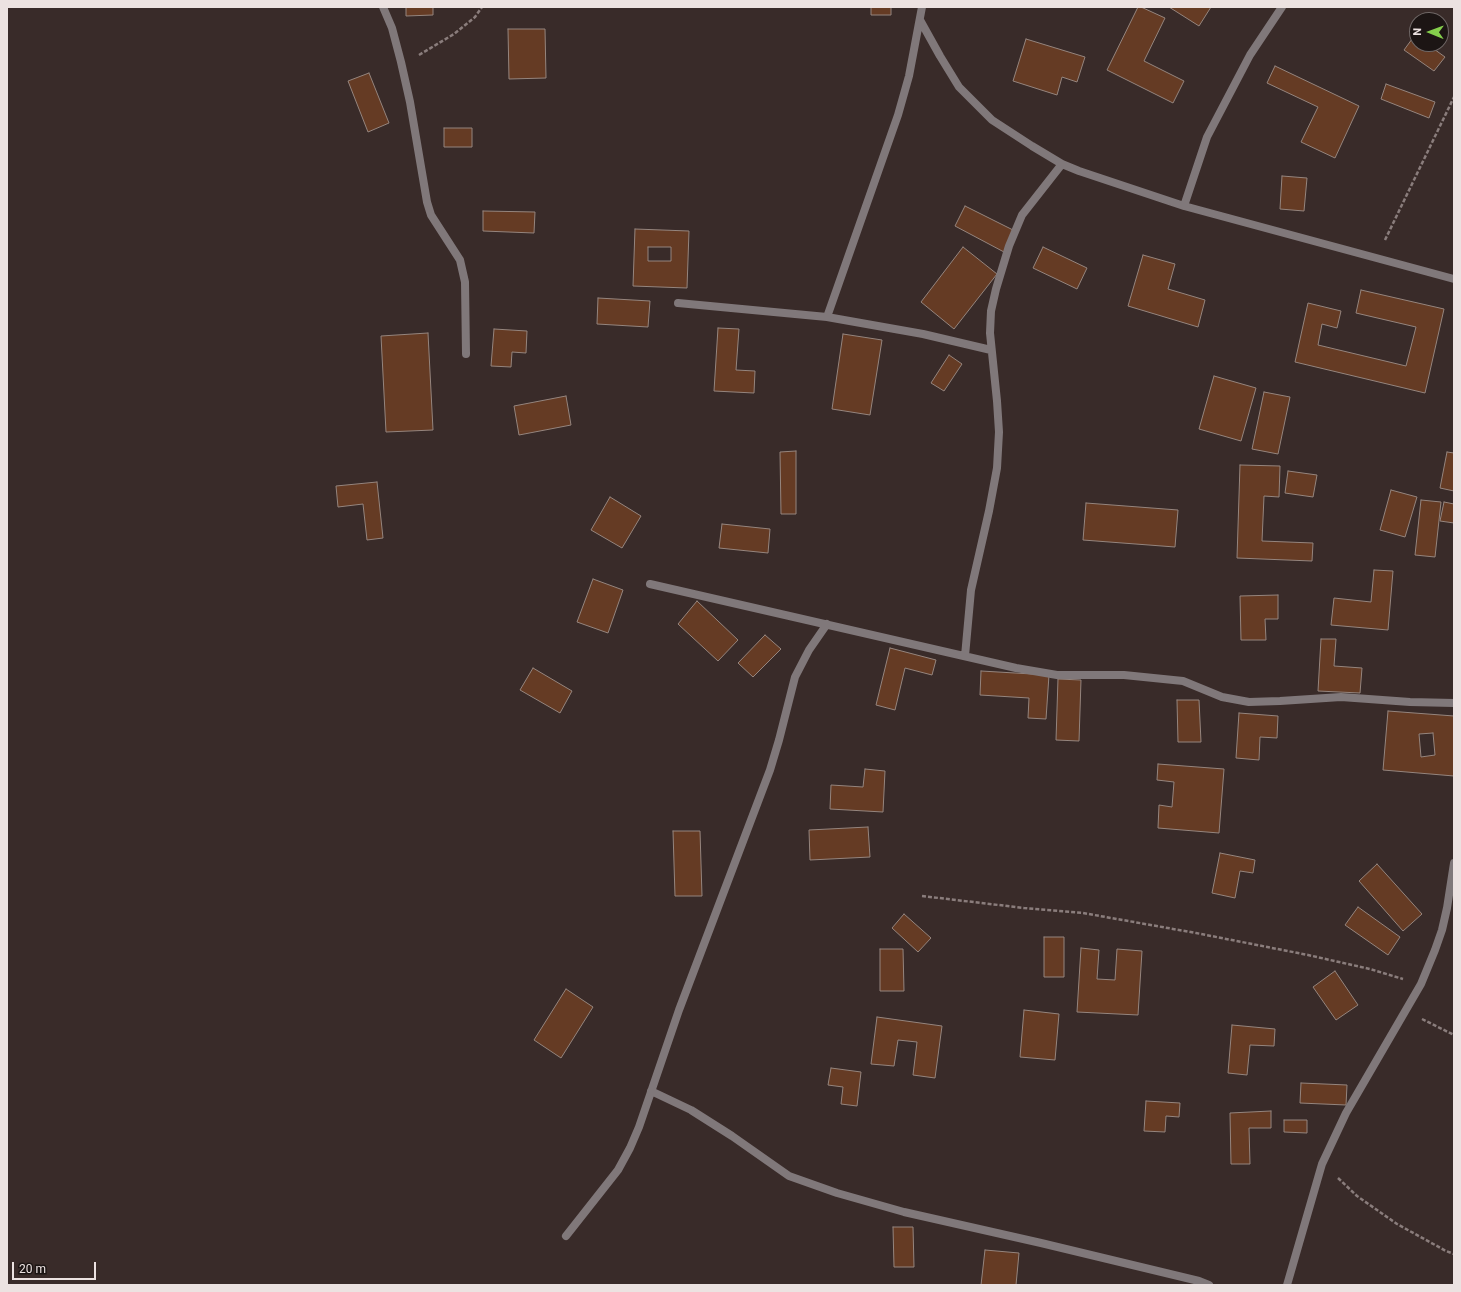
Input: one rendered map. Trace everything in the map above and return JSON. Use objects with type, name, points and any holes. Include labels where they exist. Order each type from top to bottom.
[{"type":"street","points":[[383,7],[392,28],[401,62],[427,202],[431,215],[460,260],[465,282],[466,354]]},
{"type":"street","points":[[827,316],[898,115],[909,76],[922,7]]},
{"type":"street","points":[[1184,206],[1210,130],[1250,55],[1282,7]]},
{"type":"street","points":[[920,20],[959,87],[992,120],[1062,164],[1079,172],[1184,206],[1454,279]]},
{"type":"street","points":[[965,656],[971,590],[989,512],[997,468],[999,424],[990,333],[996,288],[1009,246],[1022,216],[1062,164]]},
{"type":"street","points":[[678,303],[827,316],[924,334],[991,350]]},
{"type":"street","points":[[650,584],[1016,668],[1057,675],[1124,676],[1183,681],[1212,694],[1236,700],[1280,701],[1341,697],[1410,702],[1454,703]]},
{"type":"street","points":[[566,1236],[618,1170],[633,1141],[679,1010],[770,770],[795,677],[809,650],[827,624]]},
{"type":"street","points":[[1287,1285],[1322,1164],[1346,1113],[1420,984],[1442,930],[1448,908],[1454,864]]},
{"type":"street","points":[[651,1091],[697,1114],[790,1176],[837,1193],[904,1212],[1041,1243],[1199,1281],[1209,1285]]},
{"type":"path","points":[[401,62],[418,56],[454,34],[475,17],[482,7]]},
{"type":"path","points":[[1376,258],[1454,97]]},
{"type":"path","points":[[922,896],[1082,913],[1196,932],[1354,966],[1420,984]]},
{"type":"path","points":[[1406,1009],[1430,1024],[1454,1035]]},
{"type":"path","points":[[1322,1164],[1357,1196],[1397,1224],[1454,1254]]},
{"type":"building","points":[[406,7],[433,7],[433,15],[406,16]]},
{"type":"building","points":[[871,7],[891,7],[891,15],[871,15]]},
{"type":"building","points":[[1138,7],[1165,18],[1144,61],[1184,81],[1173,103],[1107,70]]},
{"type":"building","points":[[1169,7],[1211,7],[1199,26]]},
{"type":"building","points":[[508,29],[545,29],[546,78],[509,79]]},
{"type":"building","points":[[1026,39],[1085,57],[1077,82],[1062,77],[1057,95],[1013,81]]},
{"type":"building","points":[[1409,43],[1409,52],[1438,52],[1445,57],[1434,71],[1404,50]]},
{"type":"building","points":[[1275,66],[1359,106],[1335,158],[1301,142],[1318,107],[1267,83]]},
{"type":"building","points":[[369,73],[389,123],[368,132],[348,81]]},
{"type":"building","points":[[1386,84],[1435,102],[1429,118],[1381,99]]},
{"type":"building","points":[[444,128],[472,128],[472,147],[444,147]]},
{"type":"building","points":[[1282,176],[1307,178],[1304,211],[1280,209]]},
{"type":"building","points":[[965,206],[1015,231],[1004,252],[955,226]]},
{"type":"building","points":[[483,211],[535,212],[534,233],[483,231]]},
{"type":"building","points":[[635,229],[689,231],[687,288],[633,286]],"holes":[[[648,247],[671,247],[671,261],[648,261]]]},
{"type":"building","points":[[963,247],[997,274],[954,329],[921,302]]},
{"type":"building","points":[[1043,247],[1087,268],[1077,289],[1033,268]]},
{"type":"building","points":[[1143,255],[1175,264],[1168,289],[1205,300],[1198,327],[1128,306]]},
{"type":"building","points":[[1361,290],[1444,309],[1425,393],[1295,362],[1308,303],[1341,311],[1337,328],[1322,324],[1318,345],[1406,366],[1416,327],[1356,313]]},
{"type":"building","points":[[598,298],[650,301],[648,327],[597,324]]},
{"type":"building","points":[[718,328],[739,329],[736,370],[755,371],[754,393],[714,391]]},
{"type":"building","points":[[494,329],[527,331],[526,353],[512,352],[511,367],[491,366]]},
{"type":"building","points":[[428,333],[433,430],[386,432],[381,336]]},
{"type":"building","points":[[843,334],[882,340],[870,415],[832,409]]},
{"type":"building","points":[[949,355],[962,364],[944,391],[931,383]]},
{"type":"building","points":[[1214,376],[1256,388],[1241,441],[1199,429]]},
{"type":"building","points":[[1264,392],[1290,397],[1278,454],[1252,449]]},
{"type":"building","points":[[566,396],[571,425],[519,435],[514,406]]},
{"type":"building","points":[[796,451],[796,514],[781,514],[780,452]]},
{"type":"building","points":[[1447,452],[1454,453],[1454,491],[1440,488]]},
{"type":"building","points":[[1240,465],[1280,466],[1279,497],[1264,496],[1262,541],[1313,543],[1312,561],[1237,558]]},
{"type":"building","points":[[1288,471],[1317,475],[1313,497],[1285,493]]},
{"type":"building","points":[[377,482],[383,538],[367,540],[363,504],[338,507],[336,486]]},
{"type":"building","points":[[1391,490],[1417,497],[1405,537],[1380,530]]},
{"type":"building","points":[[610,497],[641,516],[622,548],[591,530]]},
{"type":"building","points":[[1421,500],[1441,502],[1435,557],[1415,555]]},
{"type":"building","points":[[1444,502],[1454,504],[1454,523],[1440,521]]},
{"type":"building","points":[[1086,503],[1178,510],[1175,547],[1083,540]]},
{"type":"building","points":[[722,524],[770,529],[768,553],[719,548]]},
{"type":"building","points":[[1374,570],[1393,571],[1388,630],[1331,625],[1334,598],[1371,602]]},
{"type":"building","points":[[593,579],[623,590],[608,633],[577,622]]},
{"type":"building","points":[[1278,595],[1278,619],[1265,619],[1266,640],[1241,640],[1240,596]]},
{"type":"building","points":[[697,601],[738,640],[718,661],[678,624]]},
{"type":"building","points":[[765,635],[781,649],[753,677],[738,663]]},
{"type":"building","points":[[1321,639],[1336,639],[1334,666],[1362,668],[1360,693],[1318,691]]},
{"type":"building","points":[[890,648],[936,660],[932,675],[905,668],[895,710],[876,705]]},
{"type":"building","points":[[533,668],[572,691],[560,713],[520,690]]},
{"type":"building","points":[[981,671],[1049,675],[1046,719],[1028,718],[1029,698],[980,695]]},
{"type":"building","points":[[1058,679],[1081,680],[1079,741],[1056,740]]},
{"type":"building","points":[[1177,700],[1199,700],[1201,742],[1178,742]]},
{"type":"building","points":[[1388,711],[1454,716],[1454,776],[1383,770]],"holes":[[[1433,733],[1435,755],[1421,757],[1419,734]]]},
{"type":"building","points":[[1239,713],[1278,716],[1277,738],[1260,737],[1259,760],[1236,758]]},
{"type":"building","points":[[1158,764],[1224,769],[1219,833],[1158,828],[1159,805],[1172,807],[1174,782],[1157,780]]},
{"type":"building","points":[[865,769],[885,771],[883,812],[830,809],[831,785],[863,787]]},
{"type":"building","points":[[868,827],[870,857],[810,860],[809,830]]},
{"type":"building","points":[[673,831],[700,831],[702,896],[675,896]]},
{"type":"building","points":[[1220,853],[1255,860],[1253,873],[1240,871],[1235,898],[1212,893]]},
{"type":"building","points":[[1377,864],[1422,914],[1403,931],[1359,881]]},
{"type":"building","points":[[1358,907],[1400,937],[1388,955],[1345,925]]},
{"type":"building","points":[[904,914],[931,938],[918,952],[892,928]]},
{"type":"building","points":[[1044,937],[1064,937],[1064,977],[1044,977]]},
{"type":"building","points":[[1081,948],[1099,950],[1097,979],[1115,980],[1117,949],[1142,951],[1138,1015],[1077,1012]]},
{"type":"building","points":[[880,949],[903,949],[904,991],[880,991]]},
{"type":"building","points":[[1335,971],[1358,1005],[1336,1020],[1313,987]]},
{"type":"building","points":[[566,989],[593,1007],[561,1058],[534,1040]]},
{"type":"building","points":[[1024,1010],[1059,1014],[1055,1060],[1020,1057]]},
{"type":"building","points":[[877,1017],[942,1026],[935,1078],[913,1075],[917,1042],[898,1040],[894,1066],[871,1064]]},
{"type":"building","points":[[1232,1025],[1275,1029],[1274,1046],[1250,1045],[1247,1075],[1228,1073]]},
{"type":"building","points":[[831,1068],[861,1072],[857,1106],[841,1104],[843,1087],[828,1085]]},
{"type":"building","points":[[1301,1083],[1347,1085],[1346,1105],[1300,1103]]},
{"type":"building","points":[[1146,1101],[1180,1103],[1179,1117],[1166,1116],[1165,1132],[1144,1131]]},
{"type":"building","points":[[1271,1111],[1271,1128],[1249,1128],[1250,1164],[1231,1164],[1230,1113]]},
{"type":"building","points":[[1284,1120],[1307,1120],[1307,1133],[1284,1132]]},
{"type":"building","points":[[893,1227],[913,1227],[914,1267],[894,1267]]},
{"type":"building","points":[[985,1250],[1019,1253],[1016,1285],[981,1285]]}]
